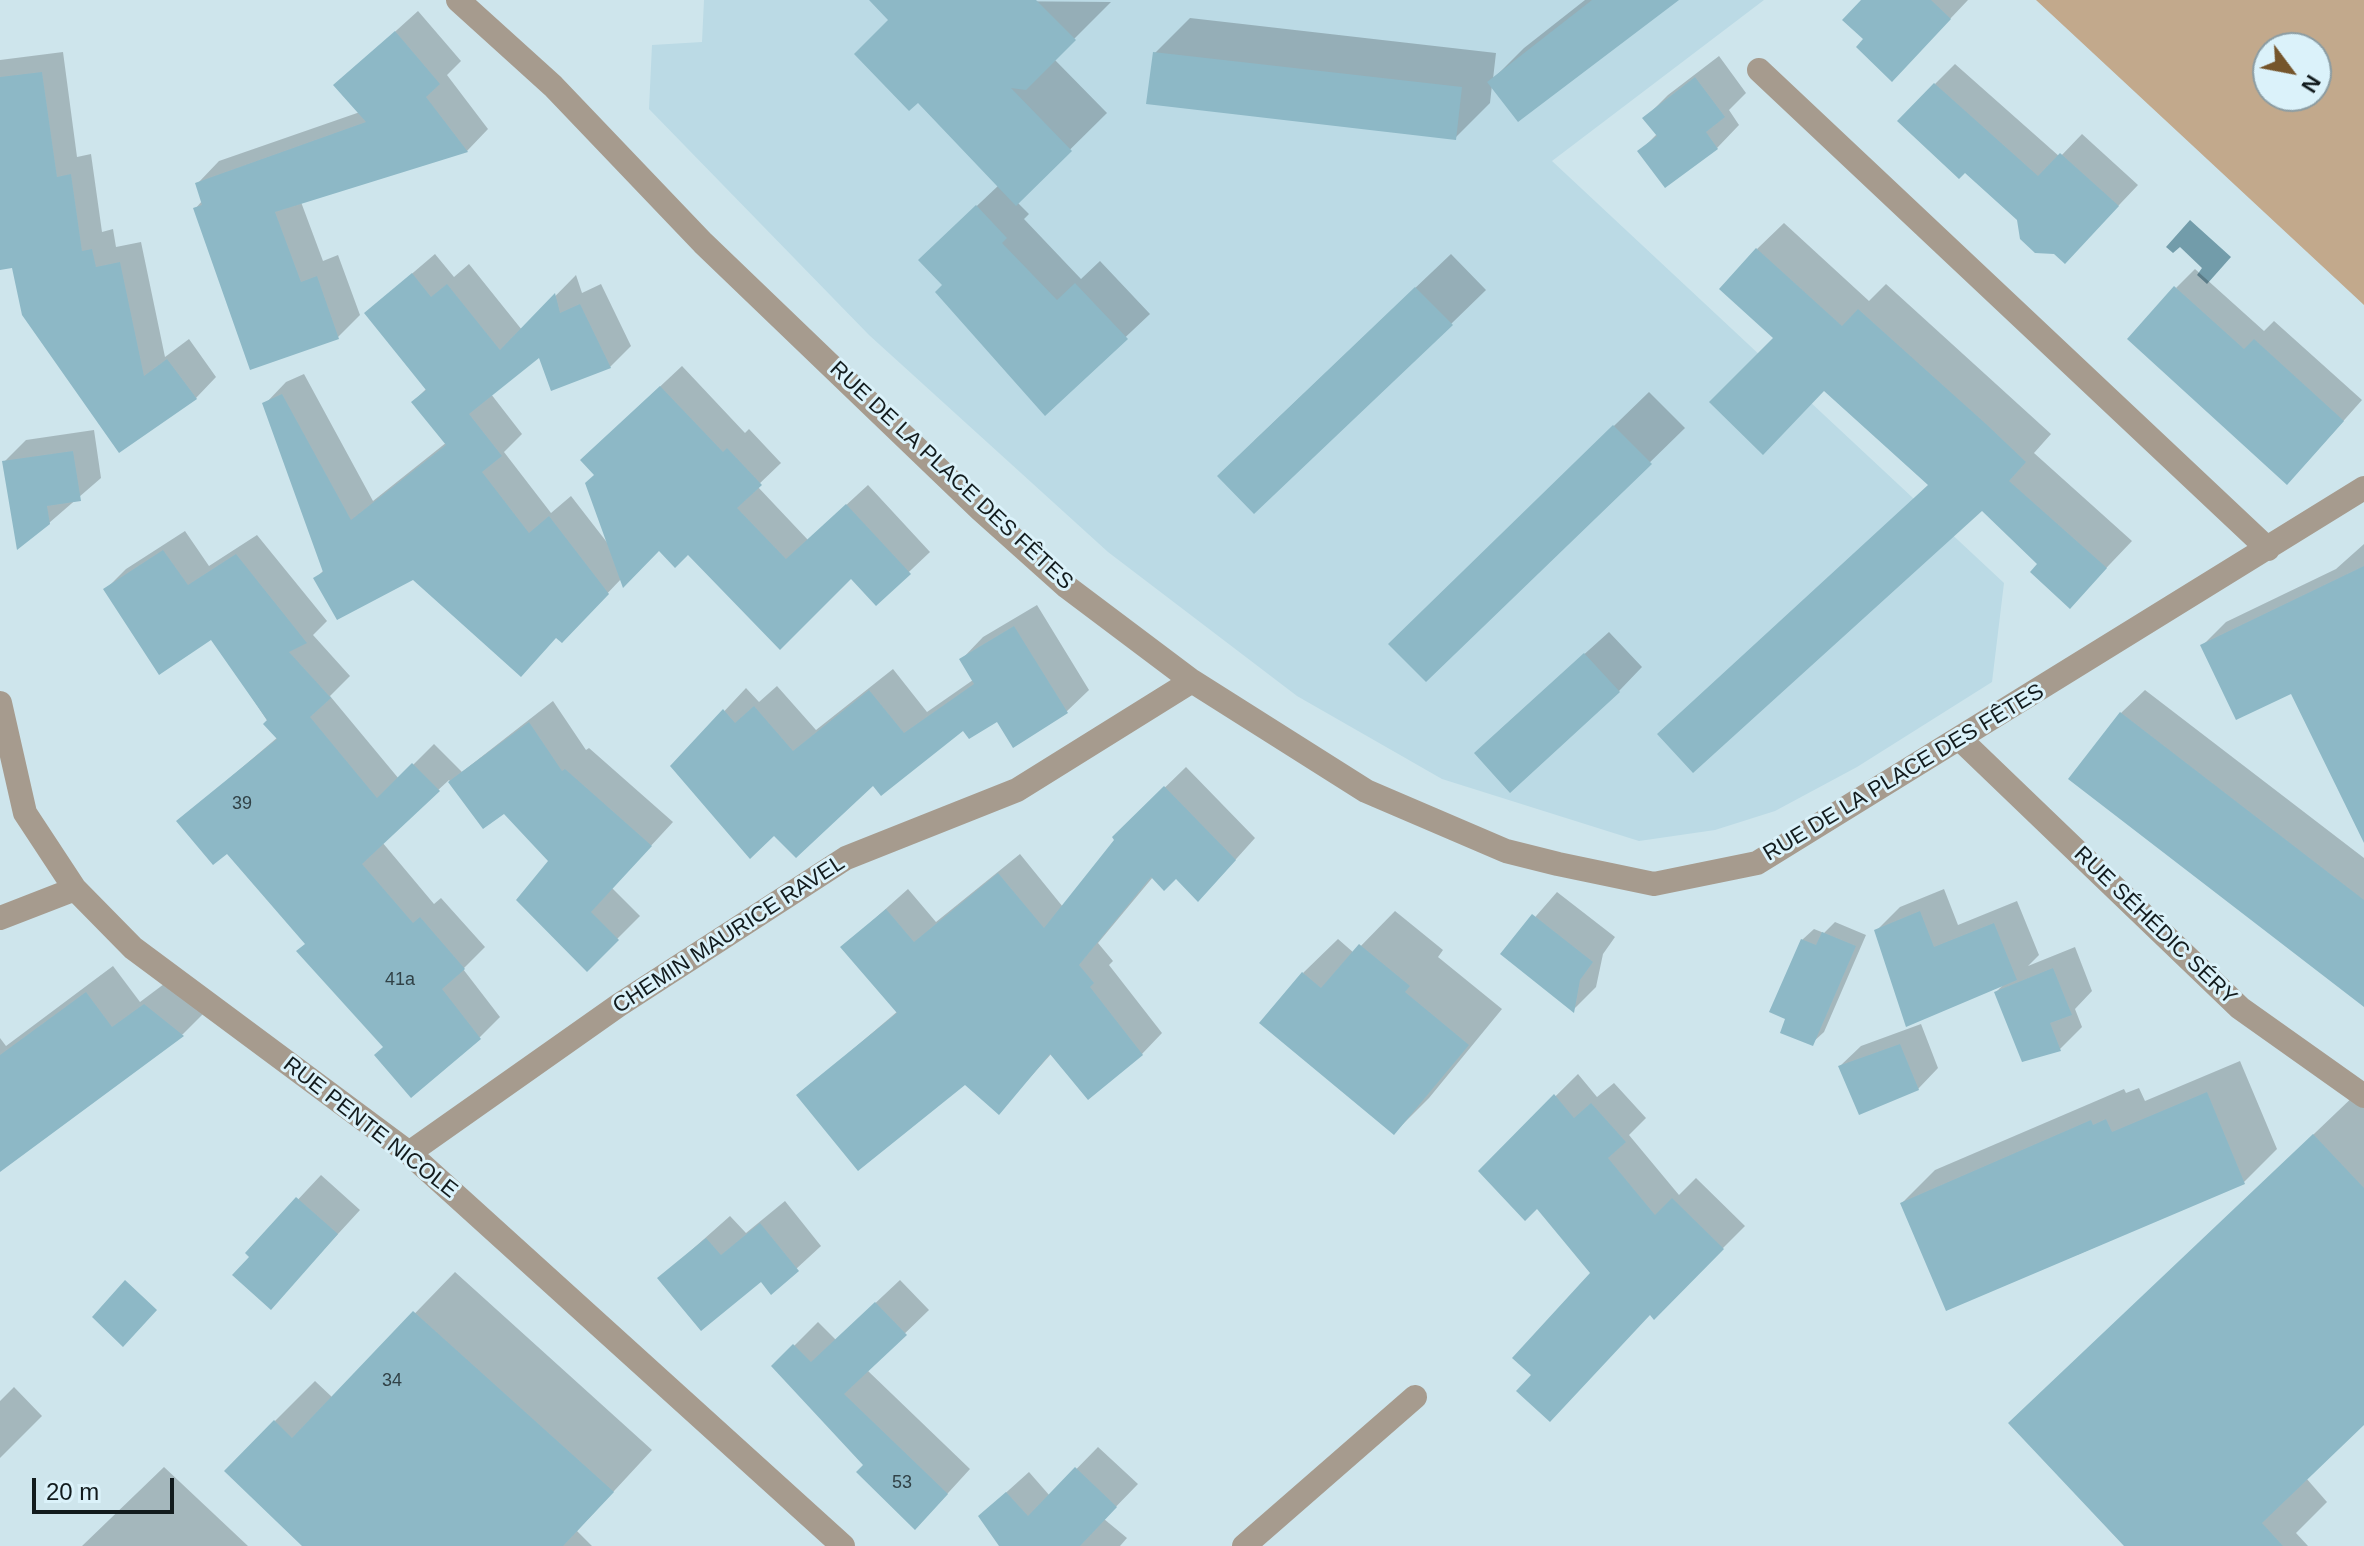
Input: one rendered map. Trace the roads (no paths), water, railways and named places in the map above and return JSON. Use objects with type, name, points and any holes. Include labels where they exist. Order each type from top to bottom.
[{"type":"street","name":"RUE DE LA PLACE DES FÊTES","points":[[458,0],[553,86],[703,243],[981,510],[1067,587],[1192,681],[1366,791],[1506,851],[1654,884],[1757,863],[2364,488]]},
{"type":"street","points":[[1759,70],[2268,549]]},
{"type":"street","name":"CHEMIN MAURICE RAVEL","points":[[409,1153],[619,1005],[846,858],[1017,790],[1192,681]]},
{"type":"street","name":"RUE PENTE NICOLE","points":[[0,703],[25,813],[75,889],[133,948],[409,1153],[843,1546]]},
{"type":"street","name":"RUE SÉHÉDIC SÉRY","points":[[1960,739],[2240,1008],[2364,1096]]},
{"type":"street","points":[[0,918],[75,889]]},
{"type":"street","points":[[1244,1546],[1415,1397]]}]
